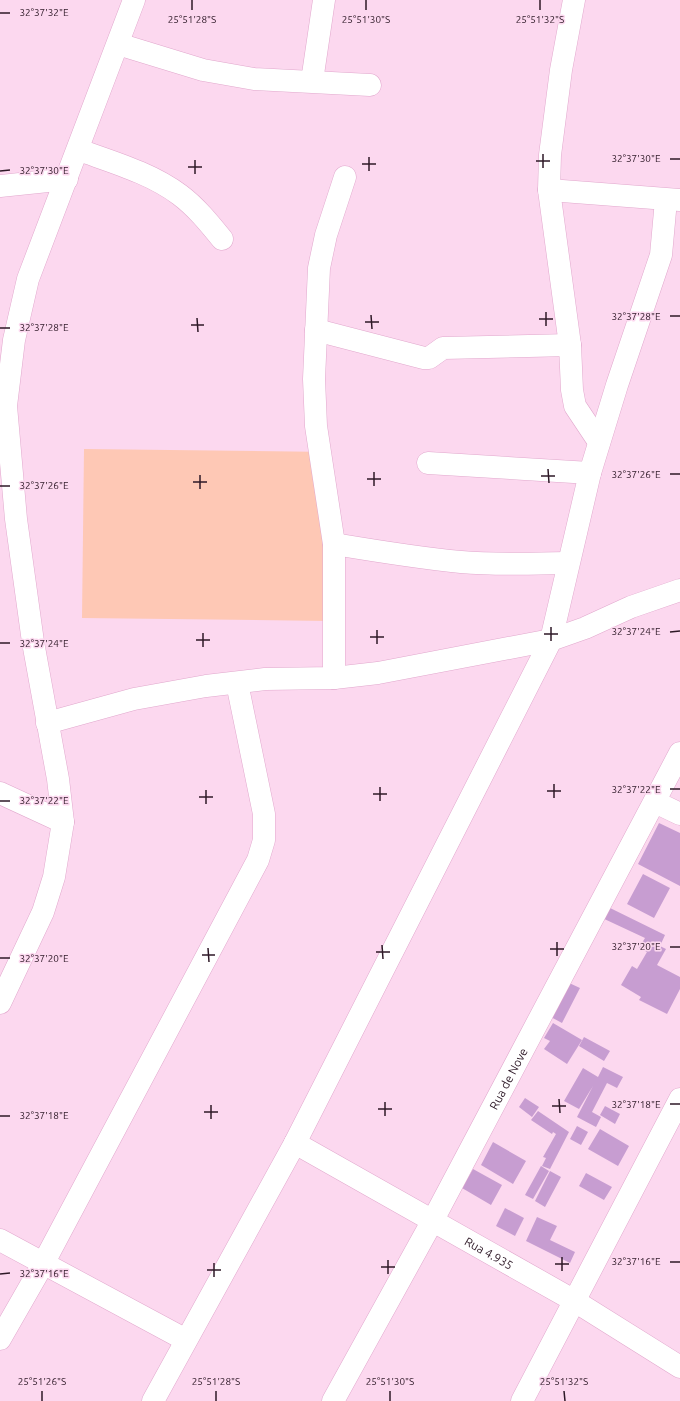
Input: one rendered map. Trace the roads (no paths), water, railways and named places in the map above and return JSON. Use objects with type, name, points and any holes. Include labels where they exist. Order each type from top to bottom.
[{"type":"street","points":[[0,1003],[43,912],[54,877],[63,822],[48,723],[8,518],[3,401],[14,340],[28,279],[134,0]]},
{"type":"street","points":[[312,81],[324,0]]},
{"type":"street","points":[[574,0],[561,70],[550,155],[549,190],[570,345],[572,390],[576,406],[599,442]]},
{"type":"street","points":[[118,44],[203,70],[254,79],[370,85]]},
{"type":"street","points":[[78,150],[131,169],[155,180],[179,194],[196,208],[222,239]]},
{"type":"street","points":[[334,678],[334,544],[316,426],[314,379],[321,261],[326,235],[345,177]]},
{"type":"street","points":[[0,186],[67,179]]},
{"type":"street","points":[[153,1401],[295,1143],[551,640],[590,473],[661,255],[673,200],[549,190]]},
{"type":"street","points":[[316,330],[424,358],[429,358],[443,348],[570,345]]},
{"type":"street","points":[[428,463],[590,473]]},
{"type":"street","points":[[334,544],[404,556],[461,562],[520,565],[568,563]]},
{"type":"street","points":[[48,723],[134,699],[272,678],[334,678],[378,673],[551,640],[585,628],[631,607],[680,590]]},
{"type":"street","points":[[0,1339],[43,1264],[258,860],[264,840],[264,814],[237,683]]},
{"type":"street","name":"Rua de Nove","points":[[333,1401],[433,1220],[680,753]]},
{"type":"street","points":[[0,793],[63,822]]},
{"type":"street","points":[[655,802],[680,814]]},
{"type":"street","points":[[522,1401],[573,1300],[680,1099]]},
{"type":"street","name":"Rua 4.935","points":[[295,1143],[573,1300],[680,1367]]},
{"type":"street","points":[[0,1240],[186,1340]]}]
